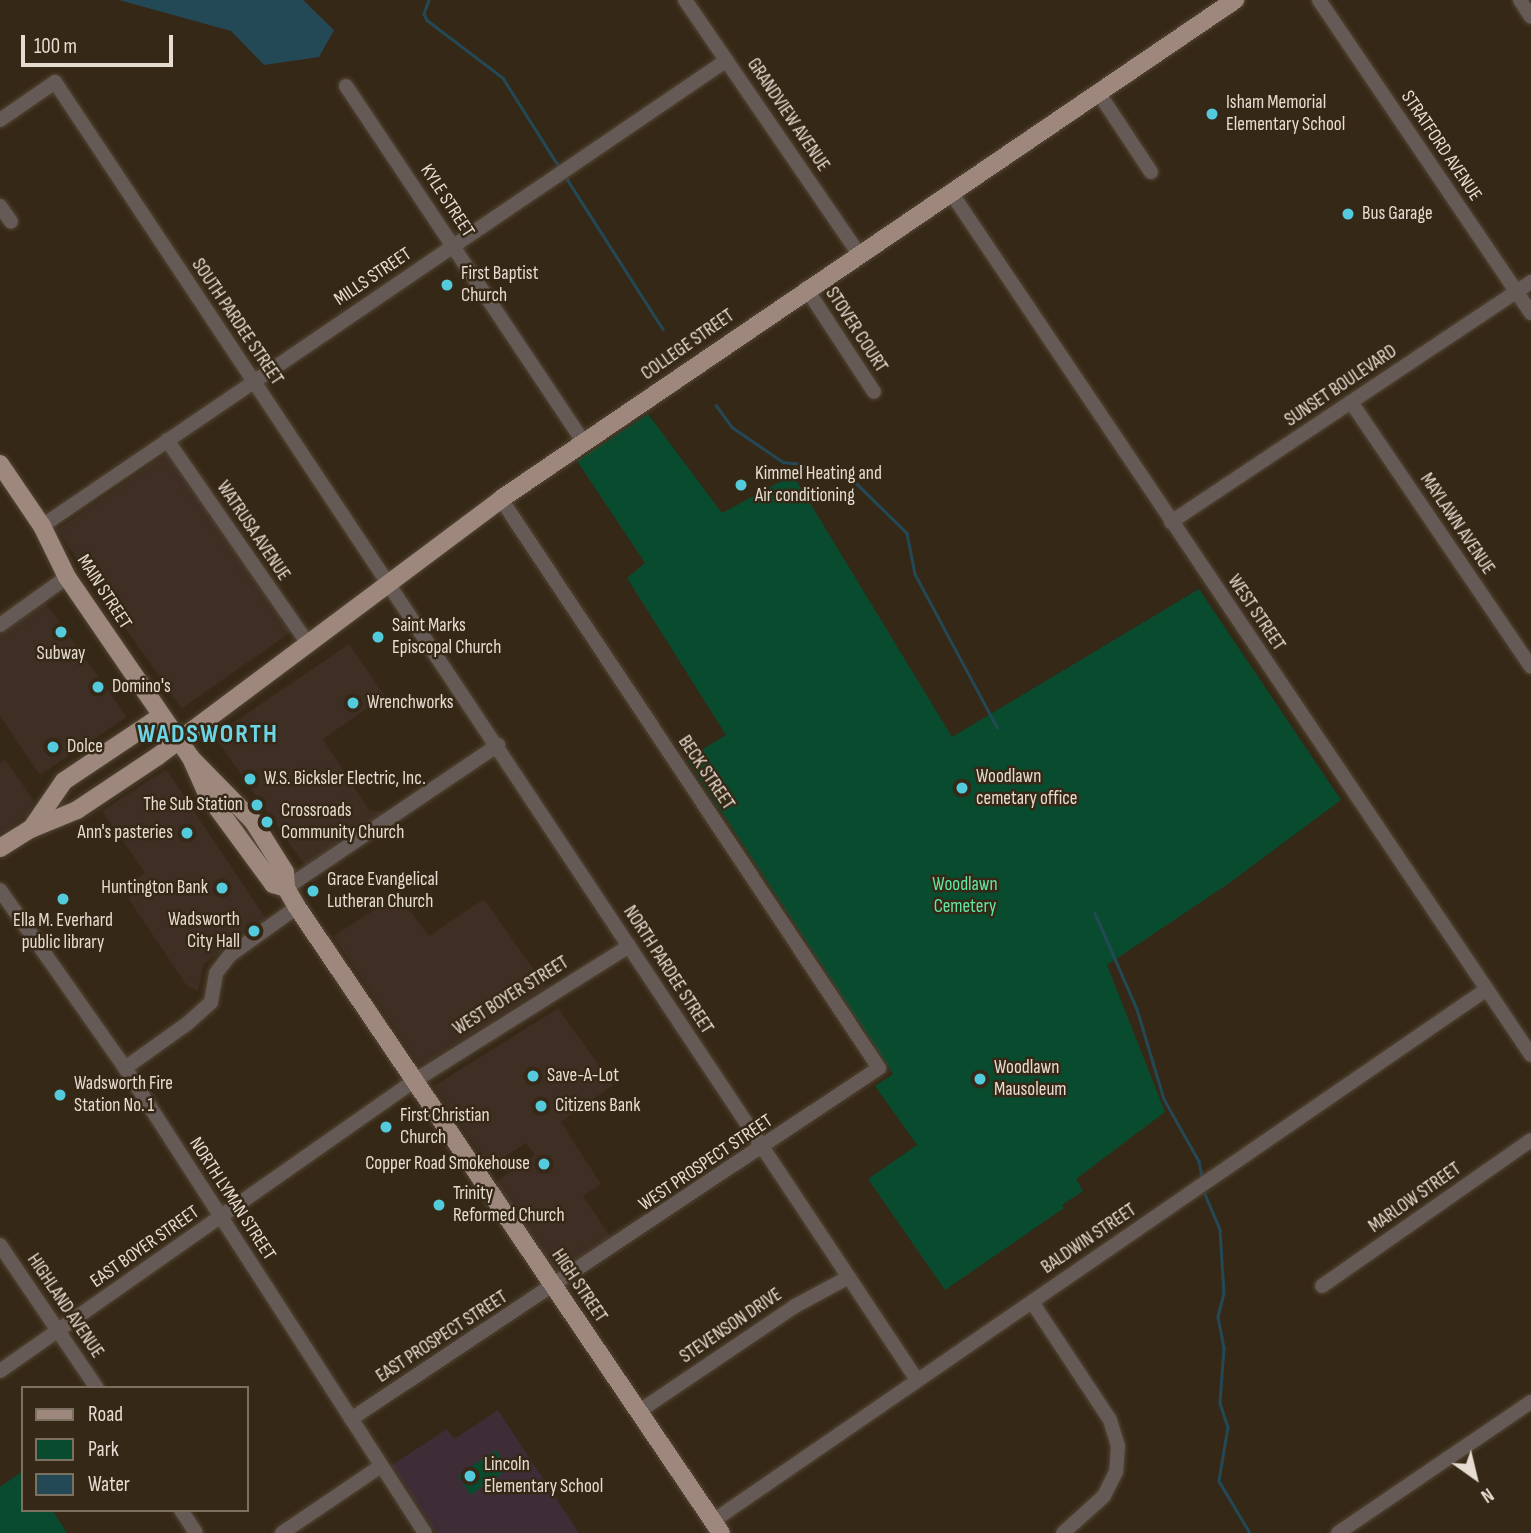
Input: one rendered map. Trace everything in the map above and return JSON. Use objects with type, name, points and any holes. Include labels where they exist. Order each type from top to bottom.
[{"type":"main road","name":"COLLEGE STREET","points":[[31,828],[66,815],[177,739],[501,499],[806,288],[1235,0]]},
{"type":"main road","name":"MAIN STREET","points":[[0,464],[42,526],[67,577],[177,739]]},
{"type":"main road","points":[[0,848],[31,828],[64,781],[161,716]]},
{"type":"main road","name":"HIGH STREET","points":[[177,739],[191,758],[253,821],[285,872],[286,888],[297,907],[717,1527]]},
{"type":"main road","points":[[52,797],[55,808],[66,815]]},
{"type":"street","name":"GRANDVIEW AVENUE","points":[[685,0],[858,253]]},
{"type":"street","name":"STRATFORD AVENUE","points":[[1320,0],[1531,313]]},
{"type":"street","points":[[1520,0],[1531,17]]},
{"type":"street","name":"MILLS STREET","points":[[42,526],[727,60]]},
{"type":"street","name":"SOUTH PARDEE STREET","points":[[0,120],[55,82],[388,581]]},
{"type":"street","name":"KYLE STREET","points":[[346,86],[584,443]]},
{"type":"street","points":[[1098,92],[1151,172]]},
{"type":"street","name":"WEST STREET","points":[[950,191],[1531,1055]]},
{"type":"street","points":[[0,206],[11,222]]},
{"type":"street","name":"SUNSET BOULEVARD","points":[[1171,522],[1531,282]]},
{"type":"street","name":"STOVER COURT","points":[[806,288],[874,392]]},
{"type":"street","name":"MAYLAWN AVENUE","points":[[1352,402],[1531,667]]},
{"type":"street","name":"WATRUSA AVENUE","points":[[167,440],[307,644]]},
{"type":"street","name":"BECK STREET","points":[[501,499],[879,1068]]},
{"type":"street","points":[[0,625],[67,577]]},
{"type":"street","name":"NORTH PARDEE STREET","points":[[388,581],[917,1380]]},
{"type":"street","points":[[286,888],[498,745]]},
{"type":"street","name":"NORTH LYMAN STREET","points":[[0,890],[125,1068],[425,1533]]},
{"type":"street","points":[[125,1068],[188,1023],[211,1002],[216,973],[230,955],[297,907]]},
{"type":"street","name":"WEST BOYER STREET","points":[[414,1081],[629,946]]},
{"type":"street","name":"BALDWIN STREET","points":[[717,1527],[917,1380],[1487,989]]},
{"type":"street","name":"WEST PROSPECT STREET","points":[[553,1287],[879,1068]]},
{"type":"street","name":"EAST BOYER STREET","points":[[0,1371],[414,1081]]},
{"type":"street","name":"MARLOW STREET","points":[[1322,1286],[1531,1140]]},
{"type":"street","name":"HIGHLAND AVENUE","points":[[0,1245],[96,1386]]},
{"type":"street","name":"STEVENSON DRIVE","points":[[638,1412],[795,1306],[849,1277]]},
{"type":"street","name":"EAST PROSPECT STREET","points":[[351,1419],[553,1287]]},
{"type":"street","points":[[1032,1302],[1110,1420],[1118,1446],[1116,1472],[1104,1496],[1063,1533]]},
{"type":"street","points":[[1338,1533],[1531,1402]]},
{"type":"street","points":[[282,1533],[381,1465]]},
{"type":"street","points":[[182,1512],[196,1533]]},
{"type":"shaded area","points":[[168,452],[293,631],[182,709],[57,530]]},
{"type":"shaded area","points":[[45,602],[127,717],[40,775],[0,716],[0,634]]},
{"type":"shaded area","points":[[349,644],[385,696],[323,739],[369,810],[393,813],[308,870],[214,736]]},
{"type":"shaded area","points":[[5,759],[34,801],[28,815],[0,834],[0,763]]},
{"type":"shaded area","points":[[166,769],[266,919],[204,964],[198,991],[187,986],[128,898],[134,893],[128,885],[145,873],[102,811]]},
{"type":"shaded area","points":[[398,895],[429,936],[484,899],[546,987],[424,1064],[418,1063],[333,936]]},
{"type":"shaded area","points":[[558,1008],[613,1085],[561,1122],[601,1184],[583,1196],[612,1239],[558,1275],[494,1183],[535,1155],[526,1143],[489,1167],[434,1086]]},
{"type":"shaded area","name":"Lincoln Elementary School","points":[[498,1410],[579,1533],[436,1533],[392,1465],[447,1429],[454,1439]]},
{"type":"green space","name":"Woodlawn Cemetery","points":[[648,414],[722,513],[793,475],[952,737],[1199,589],[1341,800],[1228,884],[1107,965],[1165,1112],[1076,1179],[1083,1191],[1062,1205],[1064,1208],[945,1290],[868,1179],[917,1145],[875,1086],[893,1074],[687,759],[726,735],[627,578],[645,563],[577,461]]},
{"type":"green space","points":[[496,1450],[509,1469],[471,1495],[458,1476]]},
{"type":"green space","points":[[21,1472],[21,1512],[53,1512],[67,1533],[0,1533],[0,1487]]},
{"type":"water","points":[[119,0],[303,0],[334,30],[319,57],[264,65],[231,31]]},
{"type":"waterway","points":[[429,0],[424,14],[427,20],[503,78],[558,165]]},
{"type":"waterway","points":[[567,179],[663,329]]},
{"type":"waterway","points":[[716,405],[732,427],[783,462],[802,464],[814,476],[842,469],[907,533],[915,574],[997,727]]},
{"type":"waterway","points":[[1095,913],[1137,1009],[1164,1099],[1199,1161],[1202,1176]]},
{"type":"waterway","points":[[1205,1194],[1220,1230],[1224,1293],[1218,1317],[1224,1348],[1220,1403],[1228,1427],[1219,1481],[1250,1533]]},
{"type":"place","name":"Isham Memorial Elementary School","points":[[1212,114]]},
{"type":"place","name":"Bus Garage","points":[[1348,214]]},
{"type":"place","name":"First Baptist Church","points":[[447,285]]},
{"type":"place","name":"Kimmel Heating and Air conditioning","points":[[741,485]]},
{"type":"place","name":"Subway","points":[[61,632]]},
{"type":"place","name":"Saint Marks Episcopal Church","points":[[378,637]]},
{"type":"place","name":"Domino's","points":[[98,687]]},
{"type":"place","name":"Wrenchworks","points":[[353,703]]},
{"type":"place","name":"Dolce","points":[[53,747]]},
{"type":"place","name":"W.S. Bicksler Electric, Inc.","points":[[250,779]]},
{"type":"place","name":"Woodlawn cemetary office","points":[[962,788]]},
{"type":"place","name":"The Sub Station","points":[[257,805]]},
{"type":"place","name":"Crossroads Community Church","points":[[267,822]]},
{"type":"place","name":"Ann's pasteries","points":[[187,833]]},
{"type":"place","name":"Huntington Bank","points":[[222,888]]},
{"type":"place","name":"Grace Evangelical Lutheran Church","points":[[313,891]]},
{"type":"place","name":"Ella M. Everhard public library","points":[[63,899]]},
{"type":"place","name":"Wadsworth City Hall","points":[[254,931]]},
{"type":"place","name":"Save-A-Lot","points":[[533,1076]]},
{"type":"place","name":"Woodlawn Mausoleum","points":[[980,1079]]},
{"type":"place","name":"Wadsworth Fire Station No. 1","points":[[60,1095]]},
{"type":"place","name":"Citizens Bank","points":[[541,1106]]},
{"type":"place","name":"First Christian Church","points":[[386,1127]]},
{"type":"place","name":"Copper Road Smokehouse","points":[[544,1164]]},
{"type":"place","name":"Trinity Reformed Church","points":[[439,1205]]},
{"type":"place","name":"Lincoln Elementary School","points":[[470,1476]]},
{"type":"district","name":"WADSWORTH","points":[[208,735]]}]
